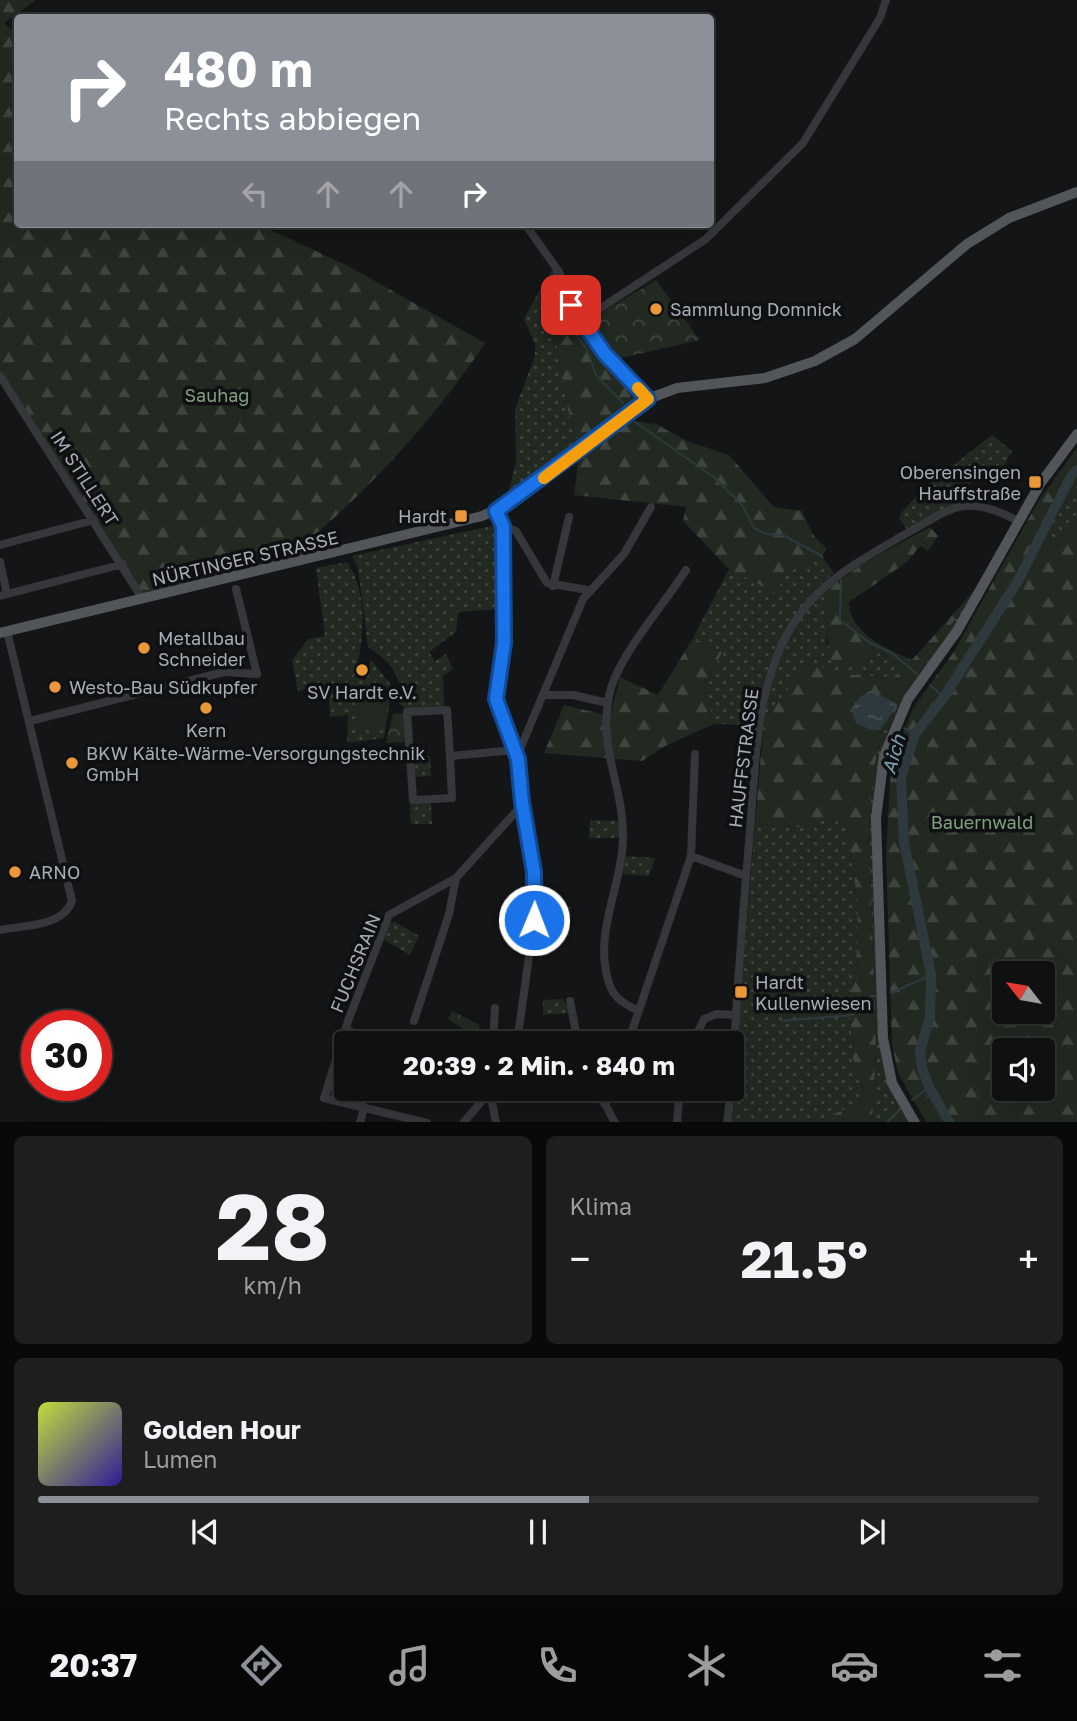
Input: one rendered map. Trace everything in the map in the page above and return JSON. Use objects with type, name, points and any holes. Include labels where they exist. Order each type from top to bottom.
[{"type":"main road","name":"NÜRTINGER STRASSE","points":[[3,632],[439,529],[496,511],[648,399],[677,388],[765,378],[815,362],[855,339],[945,260],[987,231],[1039,205],[1077,192]]},
{"type":"main road","points":[[915,1122],[892,1083],[884,1051],[876,818],[878,783],[888,742],[900,713],[957,631],[1050,469],[1077,434]]},
{"type":"street","points":[[581,321],[706,239],[803,143],[880,18],[886,0]]},
{"type":"street","points":[[528,228],[559,272],[581,321],[605,354],[648,399]]},
{"type":"street","name":"IM STILLERT","points":[[0,376],[123,564],[142,598]]},
{"type":"street","name":"HAUFFSTRASSE","points":[[735,1031],[760,726],[767,684],[785,637],[806,605],[821,589],[864,558],[965,504],[982,505],[1018,522]]},
{"type":"street","points":[[450,756],[516,750],[521,747],[589,590],[624,554],[650,508]]},
{"type":"street","points":[[496,511],[503,526],[504,643],[496,699],[516,750],[536,900],[518,1031]]},
{"type":"street","points":[[554,586],[569,517]]},
{"type":"street","points":[[0,545],[94,520]]},
{"type":"street","points":[[503,526],[516,531],[541,577],[554,586],[589,590]]},
{"type":"street","points":[[0,562],[4,595],[123,564]]},
{"type":"street","points":[[639,1011],[615,996],[608,983],[605,961],[606,920],[620,868],[623,838],[621,811],[608,760],[608,703],[621,665],[686,570]]},
{"type":"street","points":[[30,721],[225,672],[257,674],[236,589]]},
{"type":"street","points":[[0,930],[59,918],[68,910],[72,901],[30,721],[3,632]]},
{"type":"street","points":[[542,695],[573,695],[608,703]]},
{"type":"street","points":[[447,710],[450,756],[452,798],[413,800],[407,712],[447,710]]},
{"type":"street","points":[[632,1031],[691,856],[695,754]]},
{"type":"street","name":"FUCHSRAIN","points":[[364,1107],[324,1098],[346,1029],[389,915],[456,878],[522,805]]},
{"type":"street","points":[[691,856],[746,876]]},
{"type":"street","points":[[414,1021],[449,914],[456,878]]},
{"type":"street","points":[[570,1001],[576,1031]]},
{"type":"street","points":[[494,1031],[495,1008]]},
{"type":"street","points":[[698,1031],[704,1019],[717,1014],[736,1015]]},
{"type":"street","points":[[463,1122],[481,1101]]},
{"type":"street","points":[[493,1101],[496,1122]]},
{"type":"street","points":[[602,1101],[615,1122]]},
{"type":"street","points":[[677,1122],[679,1101]]},
{"type":"street","name":"HAUFFSTRASSE","points":[[727,1122],[729,1101]]},
{"type":"street","points":[[360,1122],[364,1107],[427,1122]]},
{"type":"green space","name":"Sauhag","points":[[0,0],[36,0],[4,23],[14,31],[14,228],[266,228],[348,266],[485,343],[467,370],[407,444],[316,534],[320,550],[276,567],[142,598],[0,376]]},
{"type":"green space","points":[[553,268],[580,322],[643,397],[623,411],[633,421],[656,424],[687,441],[729,455],[774,507],[802,511],[814,536],[827,549],[822,556],[788,572],[775,593],[729,569],[683,521],[686,507],[574,495],[580,447],[568,410],[545,281]]},
{"type":"green space","points":[[545,280],[568,410],[580,447],[507,499],[516,462],[515,409],[535,356],[535,344],[524,319]]},
{"type":"green space","points":[[656,280],[700,340],[612,360],[586,322]]},
{"type":"green space","points":[[992,435],[1012,451],[1000,473],[985,465],[963,493],[966,499],[907,530],[899,518],[901,513],[924,488]]},
{"type":"green space","name":"Bauernwald","points":[[1077,448],[1077,484],[1043,537],[1050,542],[1077,524],[1077,1122],[926,1122],[898,1073],[892,1045],[886,855],[891,765],[913,708],[953,653],[1039,500]]},
{"type":"green space","points":[[1077,484],[1077,524],[1050,542],[1043,537]]},
{"type":"green space","points":[[496,525],[499,609],[458,612],[456,632],[429,652],[435,661],[446,654],[453,669],[443,676],[444,707],[405,709],[399,703],[400,685],[394,670],[368,647],[358,568],[352,556]]},
{"type":"green space","points":[[930,527],[938,536],[928,551],[920,546],[907,562],[849,602],[850,613],[862,631],[881,645],[912,660],[973,592],[882,731],[872,777],[869,827],[876,1051],[872,1122],[815,1122],[860,1103],[864,1092],[853,1058],[849,994],[856,976],[858,906],[847,826],[830,818],[815,818],[805,828],[755,824],[764,720],[807,664],[845,674],[893,678],[900,671],[895,662],[871,648],[860,667],[833,665],[827,627],[829,588],[864,563]]},
{"type":"green space","points":[[822,556],[834,573],[803,605],[780,642],[764,681],[756,725],[714,724],[705,687],[722,652],[693,638],[729,569],[775,592],[787,572]]},
{"type":"green space","points":[[347,562],[354,574],[362,603],[362,633],[354,677],[365,680],[371,660],[392,686],[384,738],[347,743],[348,715],[330,717],[328,685],[298,691],[292,660],[308,639],[325,636],[316,568]]},
{"type":"green space","points":[[829,588],[826,644],[864,657],[870,648],[895,662],[900,671],[894,678],[845,674],[807,664],[764,720],[772,683],[784,648],[803,616]]},
{"type":"green space","points":[[973,592],[956,623],[898,710],[888,731],[879,764],[874,798],[880,1036],[911,1122],[872,1122],[876,1051],[869,827],[872,777],[882,731]]},
{"type":"green space","points":[[693,638],[722,652],[705,687],[714,724],[665,746],[642,761],[544,753],[564,705],[610,716],[620,677],[658,695]]},
{"type":"green space","points":[[363,681],[389,686],[380,732],[354,727]]},
{"type":"green space","points":[[404,713],[406,742],[386,743],[393,714]]},
{"type":"green space","points":[[430,756],[431,776],[413,777],[412,757]]},
{"type":"green space","points":[[431,802],[432,824],[411,824],[410,803]]},
{"type":"green space","points":[[815,817],[830,818],[847,826],[858,906],[856,976],[849,994],[853,1058],[864,1092],[860,1103],[815,1122],[730,1122],[732,1101],[744,1101],[744,1031],[738,1031],[755,824],[805,828]]},
{"type":"green space","points":[[590,820],[619,821],[620,838],[589,838]]},
{"type":"green space","points":[[625,856],[655,858],[649,876],[623,874]]},
{"type":"green space","points":[[538,905],[571,907],[569,936],[536,932]]},
{"type":"green space","points":[[395,922],[419,936],[410,955],[383,939],[389,924]]},
{"type":"green space","points":[[563,999],[570,1013],[543,1015],[543,1000]]},
{"type":"green space","points":[[452,1011],[480,1025],[478,1031],[467,1031],[448,1019]]},
{"type":"green space","points":[[334,1077],[334,1098],[328,1097]]},
{"type":"water","points":[[869,691],[892,701],[895,708],[883,726],[874,731],[856,723],[852,711],[858,699]]},
{"type":"waterway","points":[[554,272],[569,325],[586,348],[596,375],[623,403]]},
{"type":"waterway","points":[[635,422],[715,478],[742,505],[754,528],[766,534],[783,535],[822,556]]},
{"type":"waterway","name":"Aich","points":[[949,1122],[929,1087],[922,1068],[920,1051],[930,1017],[931,975],[904,842],[901,777],[915,734],[944,697],[1019,579],[1072,474],[1077,470]]},
{"type":"waterway","points":[[841,580],[840,620],[870,643],[892,653],[917,674]]},
{"type":"waterway","points":[[930,685],[944,697]]},
{"type":"waterway","points":[[904,728],[915,734]]},
{"type":"waterway","points":[[891,993],[931,975]]},
{"type":"waterway","points":[[781,1021],[852,1015],[871,996],[877,996]]},
{"type":"waterway","points":[[912,1100],[929,1087]]},
{"type":"waterway","points":[[887,1122],[900,1110]]},
{"type":"slow traffic","points":[[544,478],[648,399],[638,388]]},
{"type":"place","name":"Sammlung Domnick","points":[[656,309]]},
{"type":"place","name":"Oberensingen Hauffstraße","points":[[1035,482]]},
{"type":"place","name":"Hardt","points":[[461,516]]},
{"type":"place","name":"Metallbau Schneider","points":[[144,648]]},
{"type":"place","name":"SV Hardt e.V.","points":[[362,670]]},
{"type":"place","name":"Westo-Bau Südkupfer","points":[[55,687]]},
{"type":"place","name":"Kern","points":[[206,708]]},
{"type":"place","name":"BKW Kälte-Wärme-Versorgungstechnik GmbH","points":[[72,763]]},
{"type":"place","name":"ARNO","points":[[15,872]]},
{"type":"place","name":"Hardt Kullenwiesen","points":[[741,992]]},
{"type":"route","points":[[534,920],[534,872],[518,759],[496,699],[504,643],[503,526],[496,511],[572,458],[648,399],[605,354],[571,305]]}]
